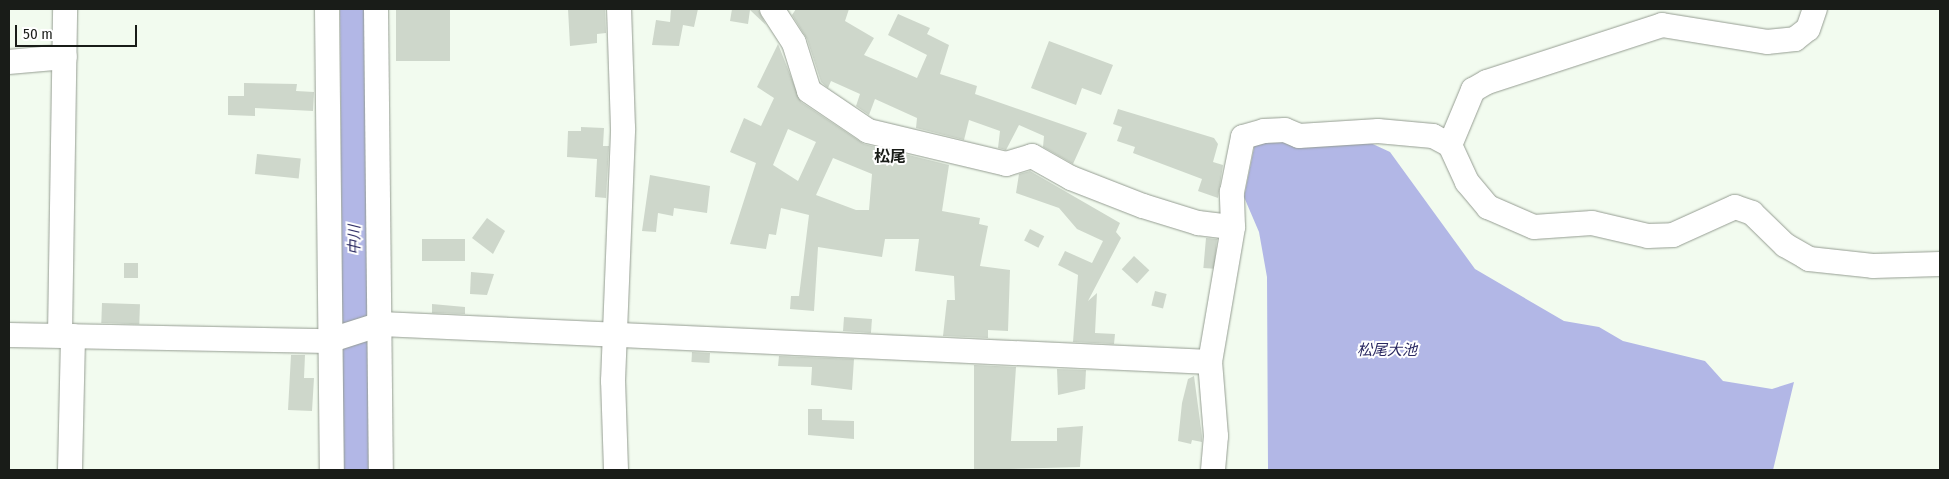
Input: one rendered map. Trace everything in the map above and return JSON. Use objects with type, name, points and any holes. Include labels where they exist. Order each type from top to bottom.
[{"type":"street","points":[[65,9],[66,336],[70,470]]},
{"type":"street","points":[[327,9],[328,341],[332,470]]},
{"type":"street","points":[[376,9],[381,324],[381,470]]},
{"type":"street","points":[[616,470],[613,381],[617,335],[624,128],[619,9]]},
{"type":"street","points":[[772,9],[794,42],[809,91],[868,131],[994,162],[1011,163],[1032,156],[1071,178],[1143,206],[1198,223],[1233,227]]},
{"type":"street","points":[[1450,145],[1473,90],[1487,82],[1662,25],[1767,42],[1795,39],[1808,29],[1815,9]]},
{"type":"street","points":[[9,62],[65,58]]},
{"type":"street","points":[[1213,470],[1210,362],[1233,227],[1232,192],[1243,137],[1285,130],[1299,136],[1378,131],[1434,136],[1450,145],[1476,195],[1518,224],[1610,224],[1656,236],[1672,234],[1735,207],[1752,213],[1785,245],[1809,259],[1873,266],[1940,264]]},
{"type":"street","points":[[9,335],[328,341],[381,324],[1210,362]]},
{"type":"water","name":"松尾大池","points":[[1256,138],[1362,139],[1390,152],[1475,269],[1564,321],[1599,327],[1623,341],[1705,361],[1723,381],[1772,389],[1794,382],[1773,470],[1268,470],[1267,277],[1259,232],[1244,197]]},
{"type":"building","points":[[396,9],[450,9],[450,61],[396,61]]},
{"type":"building","points":[[568,9],[605,9],[606,33],[597,34],[597,43],[570,46]]},
{"type":"building","points":[[671,9],[698,9],[694,27],[683,25],[679,46],[652,45],[656,20],[670,22]]},
{"type":"building","points":[[732,9],[758,9],[766,25],[750,10],[748,24],[730,21]]},
{"type":"building","points":[[796,9],[849,9],[845,21],[874,38],[864,55],[917,78],[927,55],[888,35],[898,14],[930,28],[927,34],[949,45],[940,74],[977,86],[975,94],[1087,133],[1073,164],[1043,147],[1044,136],[1019,125],[1006,150],[998,148],[1000,131],[969,120],[964,140],[916,128],[917,118],[875,99],[869,115],[856,106],[860,94],[831,81],[828,88],[821,82],[807,39],[792,15]]},
{"type":"building","points":[[1049,41],[1113,65],[1101,95],[1082,88],[1076,105],[1031,88]]},
{"type":"building","points":[[778,44],[801,102],[864,144],[949,165],[942,211],[980,218],[979,224],[988,226],[980,266],[1010,270],[1008,331],[988,330],[988,338],[943,336],[947,300],[955,300],[954,276],[915,271],[919,239],[885,239],[882,257],[818,247],[814,311],[790,309],[791,296],[799,296],[809,215],[781,208],[776,235],[769,234],[766,249],[730,244],[756,163],[730,152],[744,118],[761,126],[774,98],[757,87]],"holes":[[[788,129],[816,142],[798,181],[773,165]],[[833,158],[872,174],[869,210],[856,210],[816,195]]]},
{"type":"building","points":[[244,83],[297,84],[296,91],[314,92],[313,111],[255,108],[255,116],[228,115],[228,96],[244,96]]},
{"type":"building","points":[[1118,109],[1214,138],[1218,144],[1213,162],[1223,165],[1218,198],[1198,191],[1202,179],[1133,153],[1135,147],[1117,141],[1122,127],[1113,124]]},
{"type":"building","points":[[581,127],[604,128],[603,146],[609,146],[606,198],[595,197],[597,159],[567,157],[568,131],[581,131]]},
{"type":"building","points":[[257,154],[301,159],[299,178],[255,174]]},
{"type":"building","points":[[1030,171],[1120,223],[1116,232],[1121,238],[1088,301],[1097,293],[1095,333],[1115,334],[1114,344],[1073,342],[1078,275],[1058,265],[1065,251],[1092,263],[1103,241],[1077,229],[1059,208],[1016,193],[1019,174]]},
{"type":"building","points":[[650,175],[710,186],[707,213],[674,208],[673,216],[658,213],[656,232],[642,231]]},
{"type":"building","points":[[487,218],[505,231],[493,254],[472,238]]},
{"type":"building","points":[[1030,229],[1044,236],[1038,248],[1024,241]]},
{"type":"building","points":[[1206,238],[1217,239],[1214,269],[1203,268]]},
{"type":"building","points":[[422,239],[465,239],[465,261],[422,261]]},
{"type":"building","points":[[1134,256],[1149,270],[1137,283],[1122,269]]},
{"type":"building","points":[[124,263],[138,263],[138,278],[124,278]]},
{"type":"building","points":[[471,272],[494,274],[487,295],[470,294]]},
{"type":"building","points":[[1155,291],[1167,294],[1163,308],[1151,306]]},
{"type":"building","points":[[102,303],[140,304],[139,324],[101,323]]},
{"type":"building","points":[[432,304],[465,307],[465,314],[432,313]]},
{"type":"building","points":[[844,317],[872,319],[871,333],[843,331]]},
{"type":"building","points":[[692,352],[710,353],[709,363],[691,362]]},
{"type":"building","points":[[291,355],[305,355],[304,378],[314,378],[312,411],[288,410]]},
{"type":"building","points":[[779,356],[854,359],[852,390],[811,385],[812,367],[778,366]]},
{"type":"building","points":[[974,365],[1016,367],[1011,441],[1057,441],[1057,428],[1083,426],[1080,467],[974,470]]},
{"type":"building","points":[[1057,369],[1086,370],[1085,389],[1058,395]]},
{"type":"building","points":[[1194,376],[1202,442],[1192,440],[1191,444],[1178,441],[1182,403],[1188,379]]},
{"type":"building","points":[[808,409],[822,409],[822,420],[854,421],[854,439],[808,435]]},
{"type":"waterway","name":"中川","points":[[354,9],[357,470]]},
{"type":"district","name":"松尾","points":[[890,157]]}]
